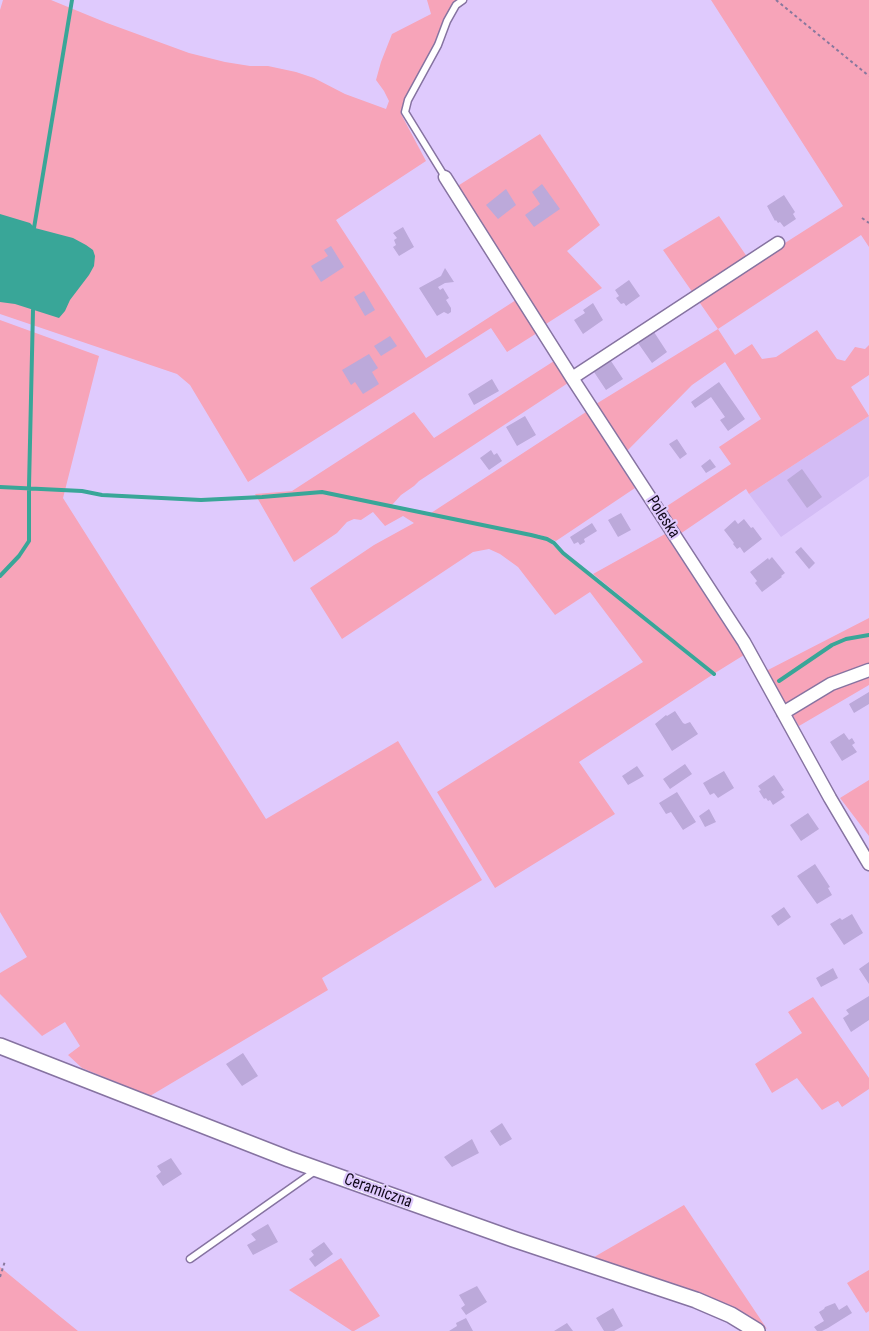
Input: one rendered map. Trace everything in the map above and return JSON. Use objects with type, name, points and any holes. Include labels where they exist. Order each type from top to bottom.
[{"type":"street","name":"Poleska","points":[[446,177],[572,378],[744,642],[869,864]]},
{"type":"street","points":[[572,378],[778,243]]},
{"type":"street","points":[[783,713],[831,684],[869,670]]},
{"type":"street","name":"Ceramiczna","points":[[0,1047],[318,1169],[513,1239],[696,1300],[731,1315],[757,1331]]},
{"type":"lane","points":[[446,177],[405,112],[408,100],[438,45],[447,21],[456,6],[463,0]]},
{"type":"lane","points":[[190,1259],[318,1169]]},
{"type":"path","points":[[776,0],[869,76]]},
{"type":"path","points":[[862,218],[869,223]]},
{"type":"path","points":[[0,1277],[5,1261]]},
{"type":"shaded area","points":[[3,0],[51,0],[189,53],[225,62],[268,66],[296,72],[386,109],[389,101],[376,80],[392,34],[431,14],[427,0],[458,0],[403,104],[401,114],[426,161],[336,220],[426,358],[516,300],[537,333],[507,352],[491,328],[248,482],[190,385],[177,374],[0,314],[0,10]]},
{"type":"shaded area","points":[[711,0],[869,0],[869,247],[861,235],[718,329],[663,250],[719,216],[752,264],[843,206]]},
{"type":"shaded area","points":[[540,134],[600,225],[567,251],[602,288],[546,324],[456,187]]},
{"type":"shaded area","points":[[0,214],[30,223],[35,228],[73,238],[93,250],[94,266],[59,318],[15,304],[0,302]]},
{"type":"shaded area","points":[[0,320],[99,356],[63,498],[266,819],[398,741],[482,880],[322,978],[328,990],[150,1096],[82,1068],[68,1055],[80,1046],[65,1022],[42,1036],[0,994],[0,973],[27,957],[0,912]]},
{"type":"shaded area","points":[[718,329],[735,355],[752,344],[762,359],[776,357],[817,330],[837,359],[845,361],[855,347],[865,349],[869,345],[869,375],[851,387],[869,416],[749,494],[746,489],[680,534],[664,508],[731,464],[719,447],[761,419],[725,362],[692,385],[627,451],[596,404]]},
{"type":"shaded area","points":[[554,361],[568,383],[419,481],[392,505],[431,513],[586,412],[635,488],[556,541],[537,534],[712,675],[579,762],[615,814],[495,888],[437,792],[643,662],[590,592],[555,615],[518,567],[489,549],[473,552],[342,639],[310,588],[374,545],[414,523],[403,516],[385,526],[373,512],[361,520],[354,519],[347,522],[337,533],[294,562],[255,494],[292,491],[414,412],[434,438]]},
{"type":"shaded area","points":[[869,416],[869,476],[781,537],[749,494]]},
{"type":"shaded area","points":[[665,534],[744,655],[715,673],[593,574]]},
{"type":"shaded area","points":[[869,618],[869,685],[799,726],[766,671]]},
{"type":"shaded area","points":[[869,780],[869,836],[840,798]]},
{"type":"shaded area","points":[[813,997],[869,1078],[869,1089],[842,1107],[838,1101],[822,1110],[797,1078],[772,1093],[755,1064],[802,1033],[788,1012]]},
{"type":"shaded area","points":[[684,1205],[767,1329],[737,1312],[589,1260]]},
{"type":"shaded area","points":[[341,1258],[380,1316],[354,1331],[289,1290]]},
{"type":"shaded area","points":[[0,1267],[57,1314],[78,1331],[0,1331]]},
{"type":"shaded area","points":[[869,1270],[869,1311],[866,1313],[847,1283]]},
{"type":"building","points":[[542,184],[560,209],[534,227],[525,215],[540,204],[532,192]]},
{"type":"building","points":[[506,189],[516,205],[498,219],[486,205]]},
{"type":"building","points":[[784,195],[795,212],[793,214],[796,219],[784,227],[780,222],[775,221],[767,206]]},
{"type":"building","points":[[403,227],[414,247],[399,256],[393,247],[396,245],[394,240],[397,238],[393,233]]},
{"type":"building","points":[[331,246],[344,267],[321,282],[311,266],[328,256],[324,250]]},
{"type":"building","points":[[445,268],[454,282],[438,287],[440,290],[443,288],[449,298],[446,300],[451,312],[448,314],[444,312],[437,316],[419,288],[441,276]]},
{"type":"building","points":[[629,280],[640,296],[626,306],[616,298],[619,296],[615,290]]},
{"type":"building","points":[[364,291],[375,310],[365,316],[354,297]]},
{"type":"building","points":[[593,303],[603,320],[583,334],[574,320],[585,313],[583,310]]},
{"type":"building","points":[[654,332],[667,352],[652,363],[638,343]]},
{"type":"building","points":[[390,336],[397,346],[381,356],[374,346]]},
{"type":"building","points":[[369,354],[378,368],[372,372],[379,384],[363,394],[355,382],[351,385],[342,370]]},
{"type":"building","points":[[611,361],[623,379],[606,390],[594,372]]},
{"type":"building","points":[[492,379],[499,391],[474,405],[468,394]]},
{"type":"building","points":[[719,382],[745,419],[728,431],[720,420],[725,417],[711,397],[695,408],[691,402]]},
{"type":"building","points":[[525,416],[536,435],[517,446],[506,427]]},
{"type":"building","points":[[677,439],[687,454],[680,459],[669,444]]},
{"type":"building","points":[[491,450],[494,455],[497,453],[502,461],[489,470],[480,458]]},
{"type":"building","points":[[710,459],[716,467],[706,473],[701,466]]},
{"type":"building","points":[[802,469],[822,497],[807,508],[787,480]]},
{"type":"building","points":[[621,513],[631,530],[618,537],[608,520]]},
{"type":"building","points":[[744,519],[762,539],[744,553],[740,547],[737,549],[724,530],[735,520],[738,524]]},
{"type":"building","points":[[592,523],[597,531],[584,539],[585,542],[580,545],[578,542],[574,544],[570,537]]},
{"type":"building","points":[[801,547],[815,563],[809,569],[795,552]]},
{"type":"building","points":[[772,557],[785,573],[762,592],[750,572]]},
{"type":"building","points":[[869,692],[869,704],[854,713],[849,704]]},
{"type":"building","points":[[675,711],[683,723],[690,722],[698,734],[672,751],[655,724]]},
{"type":"building","points":[[844,733],[849,740],[852,738],[855,743],[852,745],[857,752],[842,761],[830,742]]},
{"type":"building","points":[[685,764],[692,774],[670,789],[663,779]]},
{"type":"building","points":[[637,766],[644,776],[628,785],[622,776]]},
{"type":"building","points":[[724,771],[734,788],[718,798],[714,793],[710,795],[703,783]]},
{"type":"building","points":[[774,775],[784,790],[781,792],[785,797],[773,805],[770,800],[764,799],[758,786]]},
{"type":"building","points":[[677,792],[696,822],[683,830],[671,812],[666,814],[659,803]]},
{"type":"building","points":[[709,809],[716,822],[705,827],[699,816]]},
{"type":"building","points":[[808,813],[819,829],[801,841],[790,825]]},
{"type":"building","points":[[815,864],[830,887],[828,888],[832,895],[817,904],[797,876]]},
{"type":"building","points":[[784,907],[791,917],[778,926],[771,916]]},
{"type":"building","points":[[852,914],[863,933],[844,945],[830,924]]},
{"type":"building","points":[[869,962],[869,984],[859,969]]},
{"type":"building","points":[[833,968],[838,978],[821,987],[816,978]]},
{"type":"building","points":[[869,996],[869,1020],[851,1032],[843,1018],[849,1014],[846,1010]]},
{"type":"building","points":[[243,1053],[258,1076],[242,1086],[226,1064]]},
{"type":"building","points":[[502,1123],[512,1139],[500,1146],[490,1131]]},
{"type":"building","points":[[472,1139],[479,1153],[452,1167],[444,1157]]},
{"type":"building","points":[[171,1158],[182,1174],[163,1186],[156,1176],[161,1172],[157,1166]]},
{"type":"building","points":[[268,1224],[278,1242],[253,1255],[247,1245],[256,1240],[251,1234]]},
{"type":"building","points":[[324,1242],[333,1254],[315,1267],[309,1259],[314,1255],[311,1251]]},
{"type":"building","points":[[477,1286],[487,1302],[466,1315],[461,1308],[465,1305],[459,1295]]},
{"type":"building","points":[[835,1303],[839,1310],[847,1305],[852,1313],[828,1328],[817,1331],[814,1327],[824,1321],[819,1312]]},
{"type":"building","points":[[613,1308],[623,1326],[614,1331],[604,1331],[596,1318]]},
{"type":"building","points":[[466,1318],[473,1331],[449,1331],[457,1326],[456,1323]]},
{"type":"building","points":[[567,1323],[573,1331],[554,1331]]},
{"type":"waterway","points":[[34,228],[72,0]]},
{"type":"waterway","points":[[0,576],[19,556],[29,541],[33,310]]},
{"type":"waterway","points":[[0,487],[201,500],[322,492],[547,539],[714,674]]},
{"type":"waterway","points":[[779,681],[832,645],[846,639],[869,635]]}]
